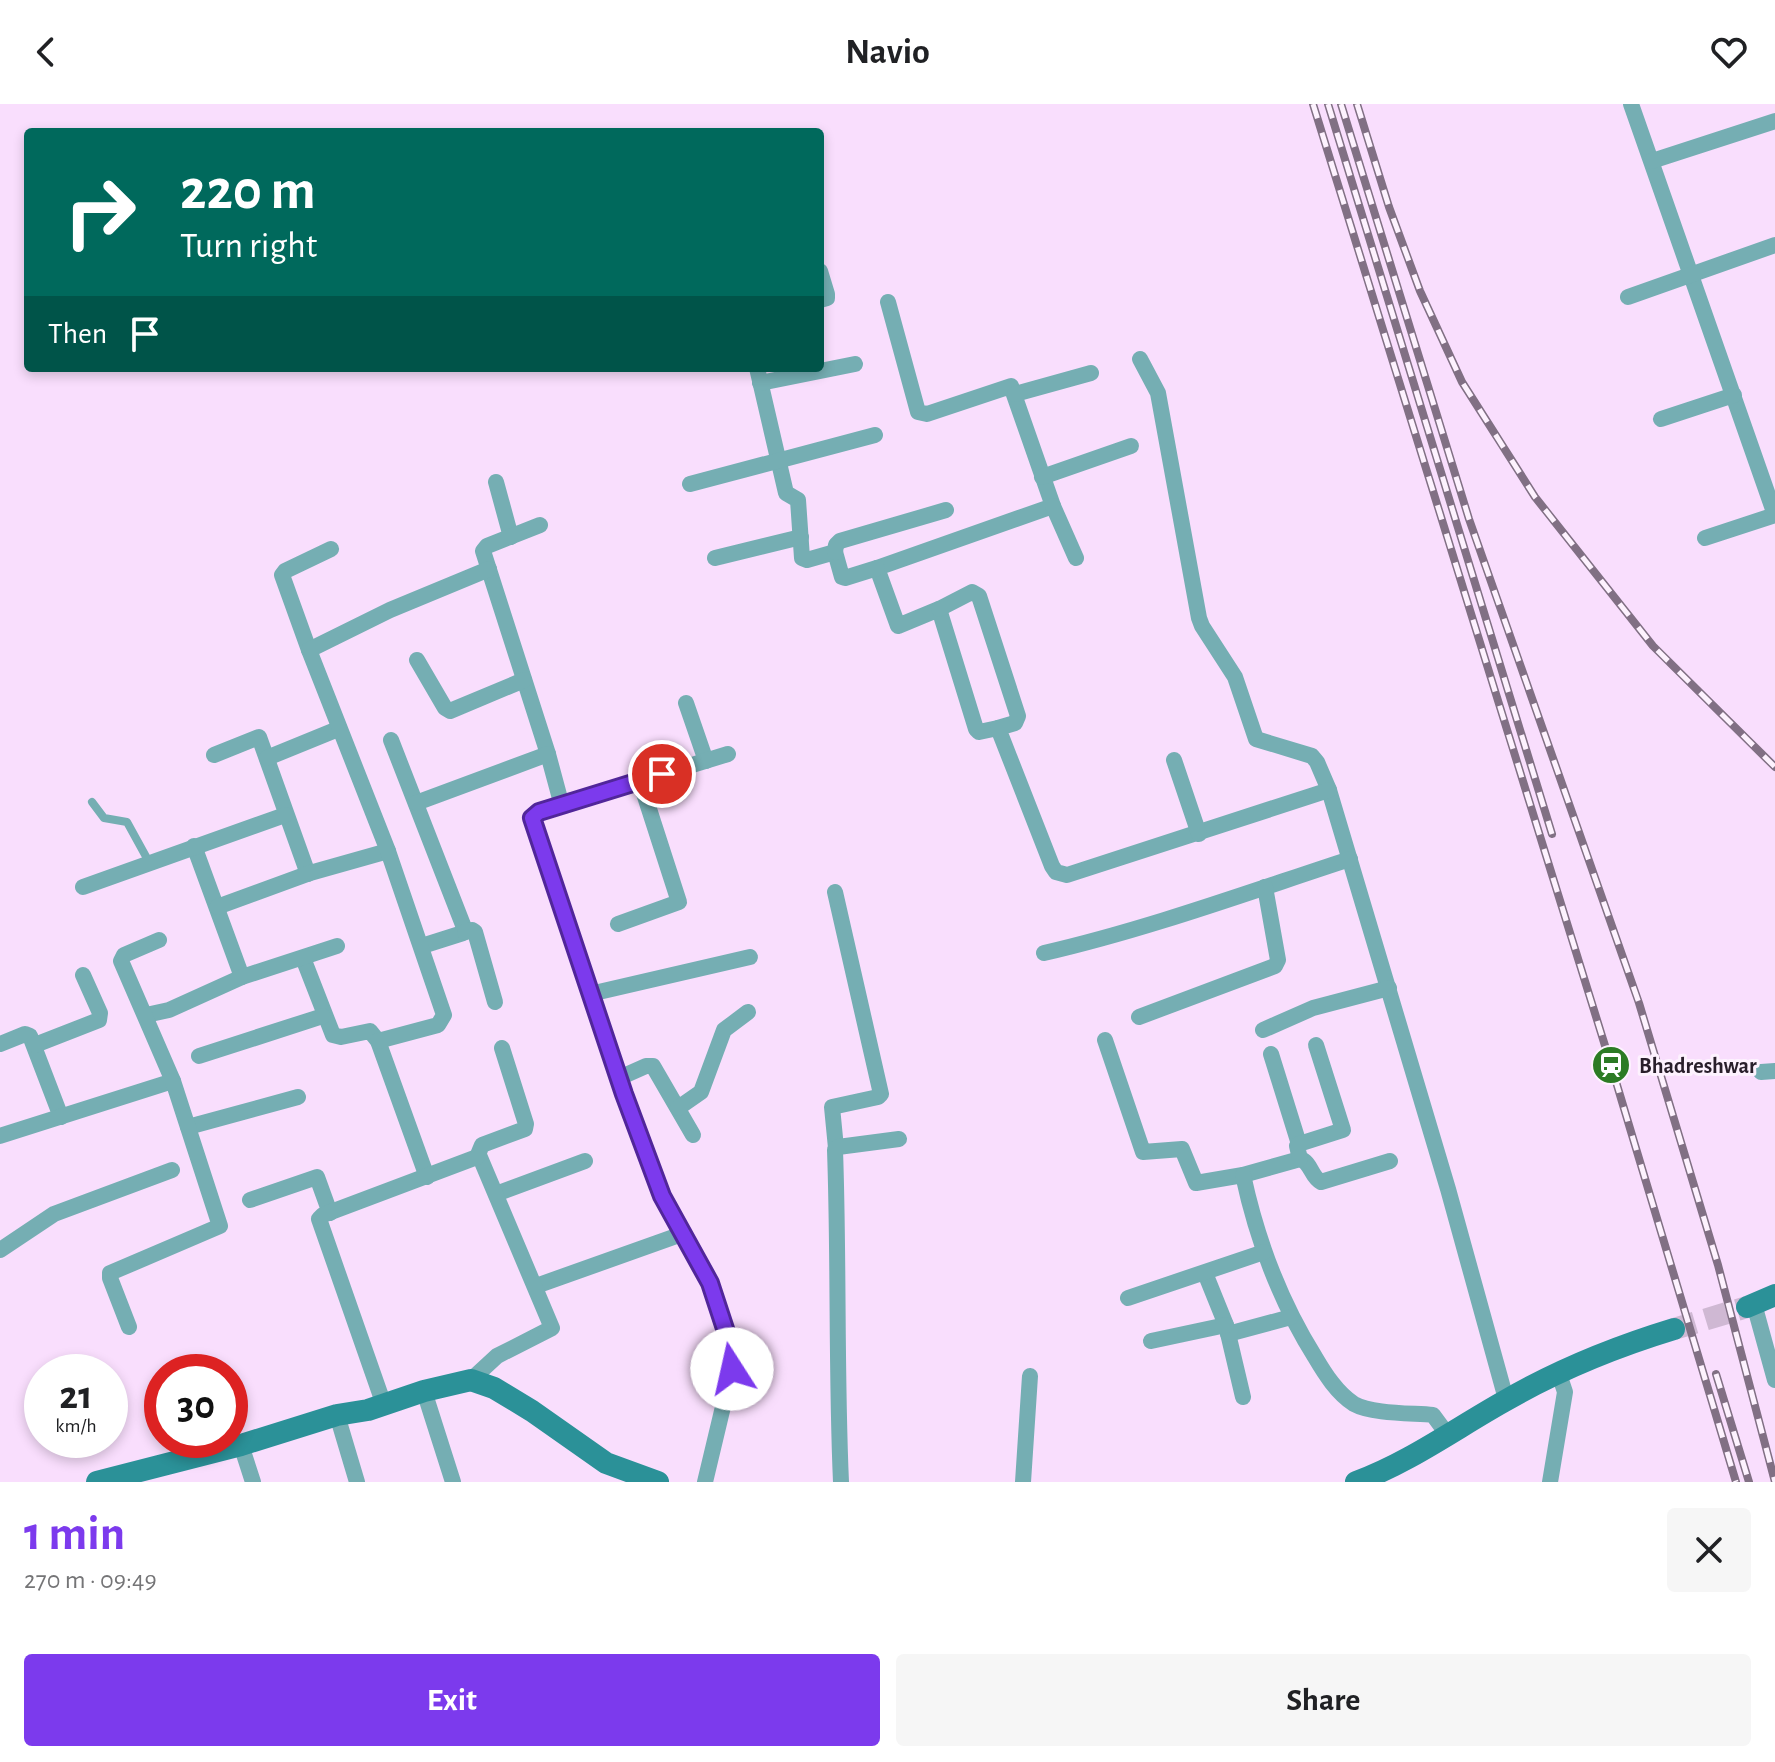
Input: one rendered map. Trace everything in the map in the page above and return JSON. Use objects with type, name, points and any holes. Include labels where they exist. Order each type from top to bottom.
[{"type":"street","points":[[1631,104],[1775,515],[1705,538]]},
{"type":"street","points":[[1652,161],[1775,121]]},
{"type":"street","points":[[1628,297],[1775,245]]},
{"type":"street","points":[[888,302],[918,412],[927,414],[1008,386],[1013,388],[1042,477],[1076,558]]},
{"type":"street","points":[[1140,359],[1158,393],[1202,626],[1235,677],[1256,739],[1312,756],[1329,790],[1506,1399]]},
{"type":"street","points":[[824,368],[855,364]]},
{"type":"street","points":[[791,372],[759,376],[777,460],[787,495],[798,498],[804,560],[835,552]]},
{"type":"street","points":[[1015,394],[1091,373]]},
{"type":"street","points":[[1661,419],[1734,395]]},
{"type":"street","points":[[690,484],[875,435]]},
{"type":"street","points":[[1042,477],[1131,446]]},
{"type":"street","points":[[496,482],[511,537]]},
{"type":"street","points":[[946,510],[840,541],[835,552],[843,578],[1053,506]]},
{"type":"street","points":[[540,525],[484,549],[562,806]]},
{"type":"street","points":[[715,558],[801,537]]},
{"type":"street","points":[[331,549],[282,575],[338,729],[388,851],[444,1019],[438,1025],[378,1041]]},
{"type":"street","points":[[877,568],[898,626],[972,592],[979,596],[1018,716],[1015,723],[979,732],[976,729],[939,609]]},
{"type":"street","points":[[309,650],[390,610],[489,569]]},
{"type":"street","points":[[417,660],[445,708],[450,711],[524,680]]},
{"type":"street","points":[[686,703],[706,761]]},
{"type":"street","points":[[998,728],[1056,872],[1067,875],[1329,790]]},
{"type":"street","points":[[267,758],[338,729]]},
{"type":"street","points":[[214,755],[259,737],[308,874]]},
{"type":"street","points":[[391,740],[465,932]]},
{"type":"street","points":[[416,803],[548,754]]},
{"type":"street","points":[[705,1482],[733,1359],[710,1283],[662,1196],[532,818],[539,812],[728,754]]},
{"type":"street","points":[[1174,760],[1199,834]]},
{"type":"street","points":[[618,924],[679,902],[640,781]]},
{"type":"street","points":[[83,887],[285,815]]},
{"type":"street","points":[[194,846],[242,977]]},
{"type":"street","points":[[217,907],[308,874],[388,851]]},
{"type":"street","points":[[1044,953],[1090,942],[1350,859]]},
{"type":"street","points":[[1139,1017],[1275,966],[1278,960],[1265,887]]},
{"type":"street","points":[[835,892],[881,1094],[832,1107],[839,1243],[836,1379],[841,1482]]},
{"type":"street","points":[[422,946],[472,930],[475,932],[495,1002]]},
{"type":"street","points":[[129,1327],[110,1273],[220,1226],[173,1081],[121,961],[124,955],[159,940]]},
{"type":"street","points":[[146,1015],[169,1010],[242,977],[337,946]]},
{"type":"street","points":[[590,994],[750,957]]},
{"type":"street","points":[[303,958],[323,1016],[336,1037],[370,1031],[378,1041],[427,1177]]},
{"type":"street","points":[[35,1045],[99,1020],[100,1013],[83,975]]},
{"type":"street","points":[[1263,1030],[1313,1008],[1389,988]]},
{"type":"street","points":[[678,1108],[701,1092],[720,1035],[728,1025],[748,1012]]},
{"type":"street","points":[[199,1056],[323,1016]]},
{"type":"street","points":[[0,1044],[28,1034],[35,1045],[61,1117]]},
{"type":"street","points":[[1105,1040],[1143,1152],[1182,1149],[1196,1183],[1243,1175],[1300,1152],[1343,1130],[1316,1045]]},
{"type":"street","points":[[248,1443],[337,1415],[471,1380],[497,1356],[552,1328],[479,1155],[482,1145],[526,1127],[502,1048]]},
{"type":"street","points":[[1271,1054],[1300,1152],[1314,1177],[1321,1182],[1390,1161]]},
{"type":"street","points":[[619,1078],[653,1066],[693,1135]]},
{"type":"street","points":[[0,1136],[173,1081]]},
{"type":"street","points":[[188,1127],[298,1097]]},
{"type":"street","points":[[836,1148],[899,1139]]},
{"type":"street","points":[[384,1405],[319,1223],[323,1215],[479,1155]]},
{"type":"street","points":[[496,1194],[585,1161]]},
{"type":"street","points":[[0,1250],[54,1214],[172,1170]]},
{"type":"street","points":[[1243,1175],[1264,1252],[1291,1317],[1324,1372],[1344,1396],[1366,1408],[1433,1415],[1447,1434]]},
{"type":"street","points":[[250,1200],[317,1177],[330,1213]]},
{"type":"street","points":[[536,1286],[682,1234]]},
{"type":"street","points":[[1128,1298],[1264,1252]]},
{"type":"street","points":[[1205,1273],[1227,1330],[1243,1397]]},
{"type":"street","points":[[1775,1295],[1750,1306],[1775,1380]]},
{"type":"street","points":[[1151,1341],[1291,1317]]},
{"type":"street","points":[[1356,1482],[1398,1463],[1506,1399],[1629,1342],[1674,1329]]},
{"type":"street","points":[[1550,1482],[1565,1392],[1559,1374]]},
{"type":"street","points":[[1023,1482],[1030,1376]]},
{"type":"street","points":[[471,1380],[494,1388],[532,1411],[606,1463],[658,1482]]},
{"type":"street","points":[[424,1391],[453,1482]]},
{"type":"street","points":[[337,1415],[357,1482]]},
{"type":"street","points":[[97,1482],[190,1458]]},
{"type":"street","points":[[245,1458],[253,1482]]},
{"type":"lane","points":[[92,802],[106,819],[127,822],[149,862]]},
{"type":"tunnel","points":[[1674,1329],[1747,1307]]},
{"type":"railway","points":[[1313,104],[1611,1065],[1736,1482]]},
{"type":"railway","points":[[1328,104],[1552,834]]},
{"type":"railway","points":[[1341,104],[1469,519],[1639,1003],[1718,1265],[1775,1482]]},
{"type":"railway","points":[[1357,104],[1389,207],[1420,291],[1462,382],[1535,497],[1653,646],[1775,767]]},
{"type":"railway","points":[[1716,1374],[1749,1482]]},
{"type":"place","name":"Bhadreshwar","points":[[1611,1065]]},
{"type":"route","points":[[662,774],[539,812],[532,818],[624,1094],[662,1196],[710,1283],[731,1347],[732,1369]]}]
